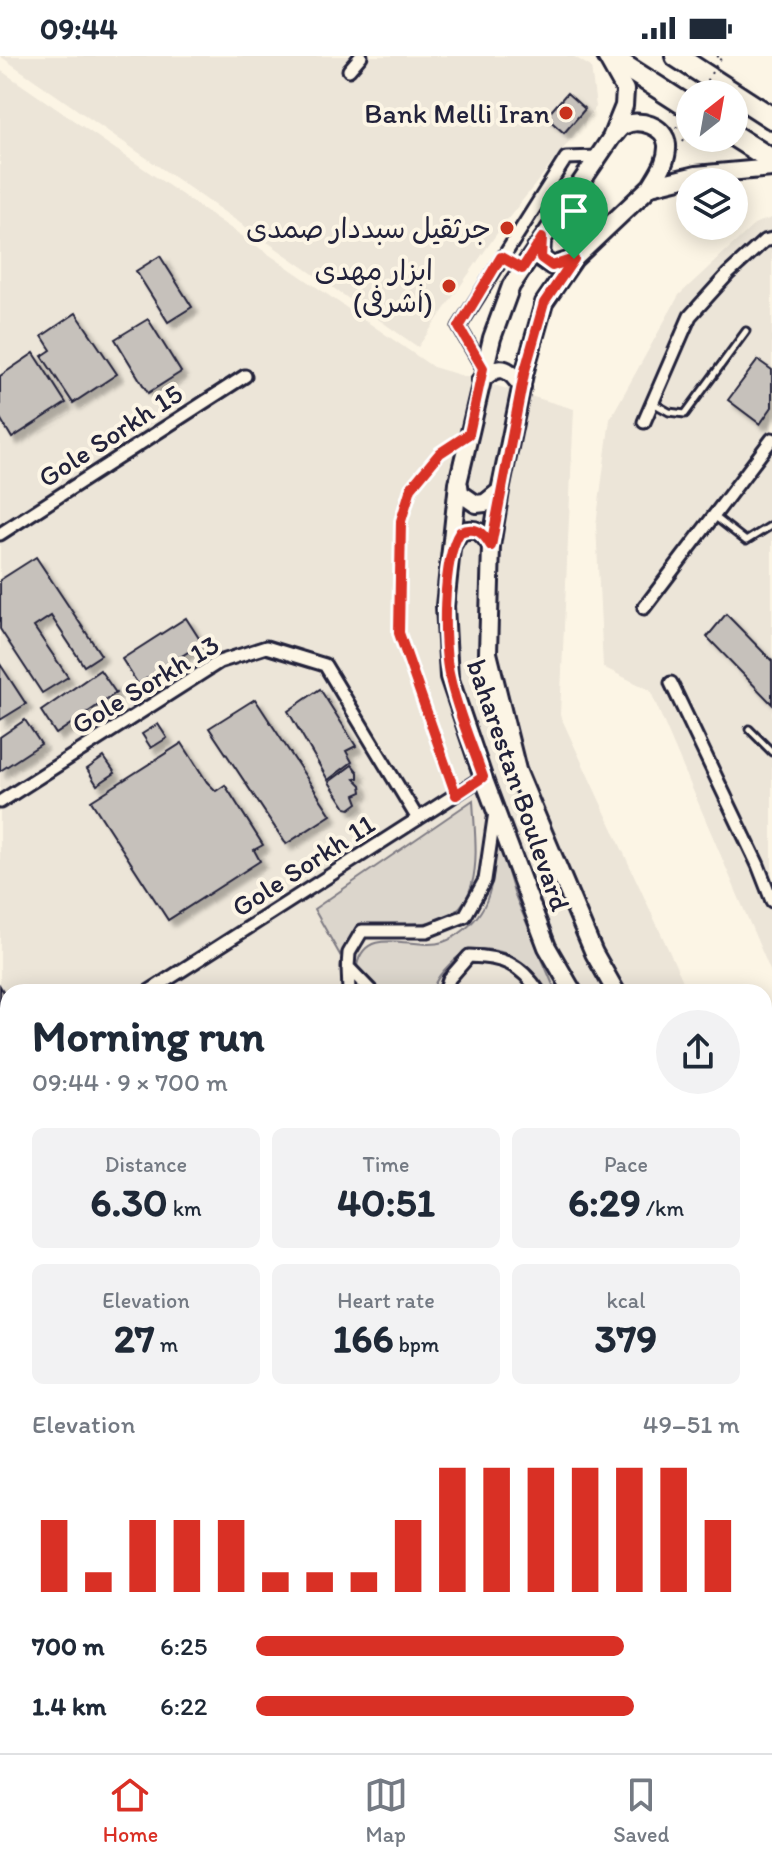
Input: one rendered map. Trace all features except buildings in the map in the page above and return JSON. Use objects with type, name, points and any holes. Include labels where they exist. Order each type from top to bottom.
[{"type":"highway","points":[[608,56],[676,98]]},
{"type":"highway","points":[[676,56],[772,118]]},
{"type":"highway","points":[[748,145],[772,160]]},
{"type":"street","points":[[349,70],[361,56]]},
{"type":"street","name":"baharestan Boulevard","points":[[568,984],[547,947],[449,677],[445,606],[458,483],[482,374],[511,286],[611,138],[624,106],[625,90],[608,56]]},
{"type":"street","points":[[611,138],[624,125],[644,122],[660,129],[667,143],[664,165],[651,186]]},
{"type":"street","points":[[522,387],[514,375],[504,369],[492,369],[482,374],[459,327],[566,158],[597,157]]},
{"type":"street","name":"baharestan Boulevard","points":[[611,984],[594,953],[517,770],[488,653],[491,546],[500,491],[544,303],[574,259],[651,186],[696,175],[772,168]]},
{"type":"street","points":[[542,238],[541,258],[552,266],[574,259]]},
{"type":"street","points":[[644,422],[690,316],[728,274],[764,241],[772,239]]},
{"type":"street","points":[[501,257],[522,269]]},
{"type":"street","name":"Gole Sorkh 15","points":[[0,534],[245,376]]},
{"type":"street","points":[[644,608],[772,439]]},
{"type":"street","points":[[458,483],[460,493],[476,504],[485,503],[500,491]]},
{"type":"street","points":[[451,546],[460,532],[474,529],[484,534],[491,546]]},
{"type":"street","name":"Gole Sorkh 13","points":[[0,802],[219,662],[266,647],[325,665],[418,819]]},
{"type":"street","points":[[671,683],[758,865],[772,901]]},
{"type":"street","name":"Gole Sorkh 11","points":[[160,984],[483,777]]},
{"type":"street","points":[[349,984],[349,953],[362,931],[427,931],[465,916],[485,880],[496,807]]},
{"type":"street","points":[[447,984],[469,956],[498,957],[528,975],[534,984]]},
{"type":"street","points":[[348,967],[364,984]]},
{"type":"lane","points":[[653,403],[669,412],[685,414],[746,331]]},
{"type":"lane","points":[[456,795],[399,633],[401,521],[411,488],[440,453],[469,434]]},
{"type":"lane","points":[[713,516],[746,541],[772,525]]},
{"type":"lane","points":[[749,729],[772,752]]},
{"type":"path","points":[[706,80],[719,57]]},
{"type":"shaded area","points":[[0,56],[573,56],[591,67],[596,107],[500,229],[418,347]]},
{"type":"shaded area","points":[[0,70],[433,367],[574,409],[560,715],[684,984],[0,984]]},
{"type":"shaded area","points":[[772,218],[772,975],[650,690],[603,667],[596,525],[610,419],[679,295],[738,240],[748,240],[748,230],[756,223]]},
{"type":"shaded area","points":[[473,800],[474,876],[469,894],[459,908],[445,918],[424,923],[356,928],[340,955],[314,909]]},
{"type":"shaded area","points":[[498,838],[514,893],[553,984],[541,984],[524,964],[493,950],[482,949],[462,955],[453,961],[435,984],[375,984],[357,966],[362,953],[370,945],[392,941],[432,944],[443,942],[465,930],[485,903],[493,876]]},
{"type":"place","name":"Bank Melli Iran","points":[[566,113]]},
{"type":"place","name":"جرثقیل سبددار صمدی","points":[[507,228]]},
{"type":"place","name":"ابزار مهدی (اشرفی)","points":[[449,286]]},
{"type":"route","points":[[542,238],[541,258],[552,266],[574,259],[544,303],[524,374],[491,546],[484,534],[474,529],[460,532],[451,546],[445,606],[449,677],[483,777],[456,795],[399,633],[401,521],[411,488],[440,453],[469,434],[483,368],[459,327],[501,257],[522,269],[542,238]]}]
